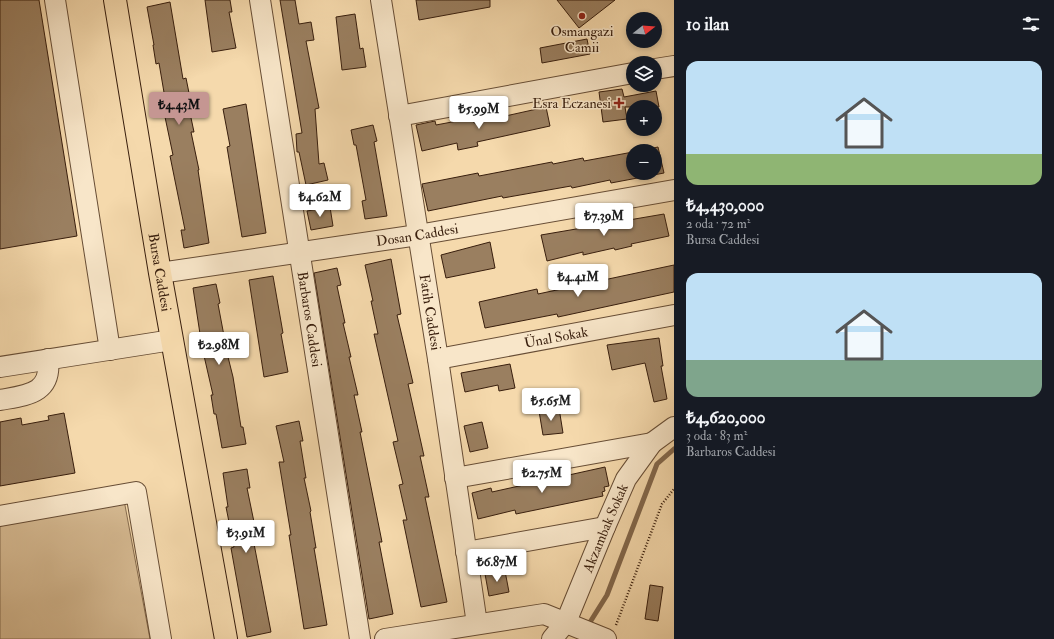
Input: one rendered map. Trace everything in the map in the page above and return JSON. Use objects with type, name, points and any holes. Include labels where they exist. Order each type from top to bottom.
[{"type":"main road","name":"Bursa Caddesi","points":[[115,0],[160,273],[226,639]]},
{"type":"street","points":[[55,0],[110,350]]},
{"type":"street","name":"Barbaros Caddesi","points":[[260,0],[360,639]]},
{"type":"street","name":"Fatih Caddesi","points":[[381,0],[438,359],[477,624]]},
{"type":"street","points":[[662,68],[674,66]]},
{"type":"street","points":[[399,116],[626,74]]},
{"type":"street","name":"Dosan Caddesi","points":[[160,273],[299,254],[418,235],[674,190]]},
{"type":"street","name":"Ünal Sokak","points":[[438,359],[674,315]]},
{"type":"street","points":[[0,367],[172,340]]},
{"type":"street","points":[[0,400],[29,395],[37,390],[44,383],[49,373],[48,360]]},
{"type":"street","name":"Akzambak Sokak","points":[[552,639],[566,622],[626,479],[652,443],[674,427]]},
{"type":"street","points":[[455,478],[652,443]]},
{"type":"street","points":[[0,516],[136,492],[161,639]]},
{"type":"street","points":[[466,552],[605,527]]},
{"type":"street","points":[[385,639],[544,614],[607,636]]},
{"type":"path","points":[[607,636],[662,504],[674,489]]},
{"type":"shaded area","points":[[124,500],[150,639],[0,639],[0,522]]},
{"type":"building","points":[[0,0],[39,0],[77,236],[0,249]]},
{"type":"building","points":[[205,0],[230,0],[232,12],[229,12],[236,48],[212,52]]},
{"type":"building","points":[[280,0],[295,0],[299,24],[311,22],[314,40],[306,41],[319,108],[315,109],[319,164],[324,163],[328,180],[306,185],[299,152],[297,152],[296,134],[302,133]]},
{"type":"building","points":[[416,0],[490,0],[490,7],[419,20]]},
{"type":"building","name":"Osmangazi Camii","points":[[557,0],[615,0],[579,28]]},
{"type":"building","points":[[170,2],[183,79],[186,78],[190,98],[187,99],[194,132],[191,132],[199,170],[209,243],[184,248],[181,230],[185,230],[170,156],[173,155],[165,117],[168,116],[159,63],[156,64],[147,7]]},
{"type":"building","points":[[355,14],[360,49],[363,48],[366,67],[342,70],[336,17]]},
{"type":"building","points":[[587,39],[590,54],[542,63],[540,48]]},
{"type":"building","points":[[622,89],[624,97],[656,92],[658,100],[626,100],[626,119],[603,122],[599,92]]},
{"type":"building","points":[[246,104],[266,233],[242,237],[227,147],[230,146],[223,109]]},
{"type":"building","points":[[546,107],[550,126],[477,142],[478,146],[458,150],[457,143],[422,151],[416,125],[435,121],[436,125],[473,118],[474,123]]},
{"type":"building","points":[[373,125],[377,141],[374,142],[387,216],[365,219],[362,201],[366,200],[356,145],[354,145],[351,130]]},
{"type":"building","points":[[626,153],[627,180],[611,183],[610,180],[572,188],[571,186],[503,198],[502,196],[428,211],[422,184],[478,173],[479,176],[552,162],[553,164],[583,158],[584,161]]},
{"type":"building","points":[[330,207],[333,226],[311,230],[307,211]]},
{"type":"building","points":[[664,214],[669,236],[631,244],[632,246],[615,250],[614,248],[583,255],[583,252],[547,261],[541,235]]},
{"type":"building","points":[[490,242],[495,268],[446,278],[441,255]]},
{"type":"building","points":[[391,259],[401,314],[397,315],[413,383],[408,384],[424,456],[420,456],[429,497],[425,497],[447,602],[421,607],[403,520],[407,520],[399,485],[403,484],[393,442],[398,441],[374,334],[378,334],[365,265]]},
{"type":"building","points":[[674,265],[674,292],[558,317],[557,314],[485,328],[479,302],[537,289],[538,294]]},
{"type":"building","points":[[337,268],[341,285],[337,286],[345,323],[343,323],[358,395],[354,395],[382,542],[379,542],[393,614],[369,619],[314,273]]},
{"type":"building","points":[[273,276],[288,372],[264,377],[249,280]]},
{"type":"building","points":[[216,284],[220,303],[218,304],[233,377],[241,427],[243,427],[246,444],[222,448],[216,414],[214,414],[211,395],[213,395],[202,347],[193,288]]},
{"type":"building","points":[[659,338],[663,366],[661,366],[667,399],[654,402],[645,363],[612,370],[607,345]]},
{"type":"building","points":[[510,364],[515,388],[499,391],[498,385],[465,392],[461,373]]},
{"type":"building","points":[[559,408],[563,433],[543,435],[539,411]]},
{"type":"building","points":[[64,413],[75,473],[0,486],[0,422],[21,418],[22,425],[49,420],[48,416]]},
{"type":"building","points":[[299,421],[303,441],[300,441],[306,478],[304,478],[311,511],[316,548],[314,548],[327,625],[304,629],[279,462],[284,462],[276,426]]},
{"type":"building","points":[[482,422],[488,448],[470,452],[464,426]]},
{"type":"building","points":[[605,467],[609,486],[604,487],[605,491],[602,492],[603,496],[516,514],[515,510],[478,519],[472,493],[491,488],[492,492]]},
{"type":"building","points":[[247,469],[250,488],[247,488],[254,522],[250,523],[271,632],[247,637],[231,548],[234,547],[226,507],[228,507],[223,473]]},
{"type":"building","points":[[505,571],[509,592],[489,596],[485,574]]},
{"type":"building","points":[[650,585],[663,587],[658,621],[645,619]]},
{"type":"waterway","points":[[587,627],[607,595],[657,464],[674,449]]},
{"type":"place","name":"Osmangazi Camii","points":[[582,16]]},
{"type":"place","name":"Esra Eczanesi","points":[[619,103]]}]
